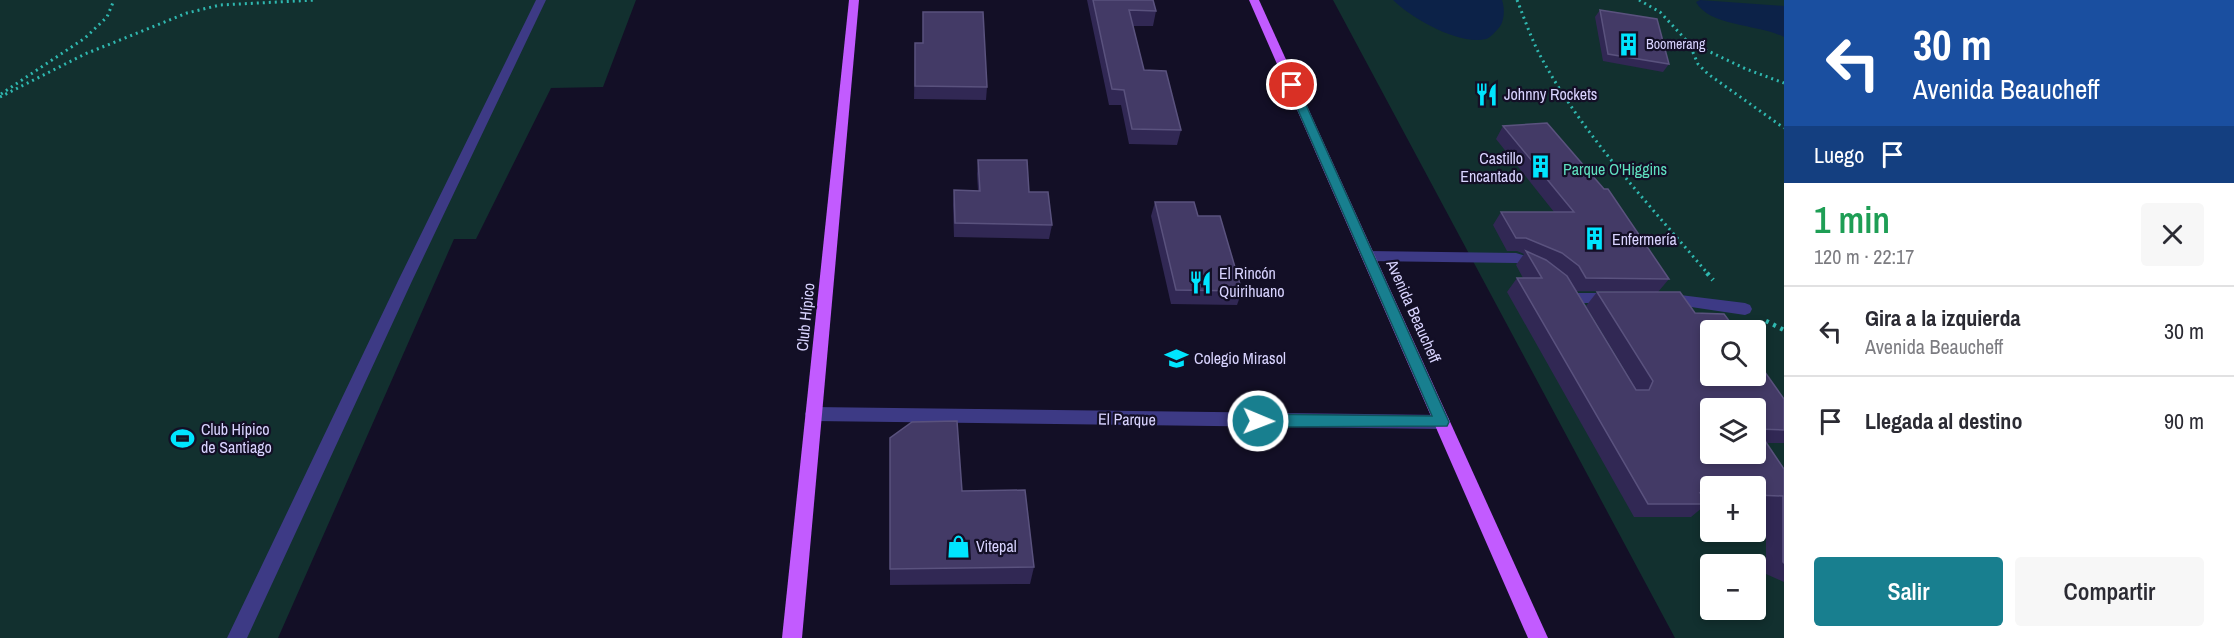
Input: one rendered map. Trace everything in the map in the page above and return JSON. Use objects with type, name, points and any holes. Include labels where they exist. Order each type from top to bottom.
[{"type":"main road","name":"Club Hípico","points":[[792,638],[854,0]]},
{"type":"main road","name":"Avenida Beaucheff","points":[[1254,0],[1538,638]]},
{"type":"street","points":[[237,638],[405,281],[541,0]]},
{"type":"street","points":[[1368,256],[1516,258],[1539,265],[1562,286],[1583,318]]},
{"type":"street","points":[[1562,286],[1631,298]]},
{"type":"street","points":[[1654,298],[1678,298],[1745,309]]},
{"type":"street","name":"El Parque","points":[[813,414],[1442,422]]},
{"type":"path","points":[[0,95],[85,38],[107,17],[114,0]]},
{"type":"path","points":[[0,95],[85,54],[187,13],[220,5],[316,0]]},
{"type":"path","points":[[1517,0],[1542,59],[1578,115],[1614,162],[1710,276],[1745,309],[1784,330]]},
{"type":"path","points":[[1639,0],[1660,12],[1687,41],[1698,64],[1708,74],[1784,128]]},
{"type":"path","points":[[1687,41],[1746,69],[1784,82]]},
{"type":"green space","name":"Club Hípico de Santiago","points":[[0,0],[636,0],[603,87],[551,88],[476,239],[454,239],[278,638],[0,638]]},
{"type":"green space","name":"Parque O'Higgins","points":[[1333,0],[1784,0],[1784,638],[1675,638]]},
{"type":"water","points":[[1393,0],[1502,0],[1504,16],[1502,24],[1492,35],[1475,40],[1436,29],[1411,15]]},
{"type":"water","points":[[1700,0],[1784,6],[1784,37],[1723,21],[1703,10],[1696,2]]},
{"type":"building","points":[[1093,0],[1153,0],[1156,11],[1129,10],[1144,70],[1166,71],[1181,130],[1132,129],[1124,90],[1112,89]]},
{"type":"building","name":"Boomerang","points":[[1600,10],[1657,19],[1669,64],[1608,54]]},
{"type":"building","points":[[923,12],[983,12],[987,87],[915,86],[915,43],[923,43]]},
{"type":"building","points":[[1547,123],[1604,189],[1608,189],[1669,279],[1586,278],[1579,266],[1562,253],[1526,238],[1516,238],[1501,212],[1574,212],[1503,126]]},
{"type":"building","points":[[978,160],[1027,160],[1029,192],[1048,192],[1052,225],[955,223],[954,190],[980,191]]},
{"type":"building","points":[[1155,202],[1194,202],[1198,216],[1220,216],[1242,291],[1176,290]]},
{"type":"building","points":[[1526,251],[1546,260],[1567,276],[1636,390],[1649,390],[1653,381],[1597,292],[1680,292],[1695,313],[1724,314],[1728,320],[1700,320],[1700,386],[1766,386],[1766,374],[1784,399],[1784,430],[1766,429],[1766,398],[1700,398],[1700,464],[1766,464],[1766,442],[1784,469],[1784,563],[1783,496],[1766,495],[1766,476],[1700,476],[1700,504],[1648,504],[1517,278],[1542,278]]},
{"type":"building","name":"Vitepal","points":[[957,421],[962,491],[1025,490],[1034,567],[890,569],[890,438],[912,422]]},
{"type":"place","name":"Boomerang","points":[[1628,44]]},
{"type":"place","name":"Johnny Rockets","points":[[1486,94]]},
{"type":"place","name":"Castillo Encantado","points":[[1541,167]]},
{"type":"place","name":"Enfermería","points":[[1594,239]]},
{"type":"place","name":"El Rincón Quirihuano","points":[[1201,282]]},
{"type":"place","name":"Colegio Mirasol","points":[[1176,358]]},
{"type":"place","name":"Club Hípico de Santiago","points":[[183,438]]},
{"type":"place","name":"Vitepal","points":[[958,546]]},
{"type":"route","points":[[1258,421],[1442,422],[1292,85]]}]
